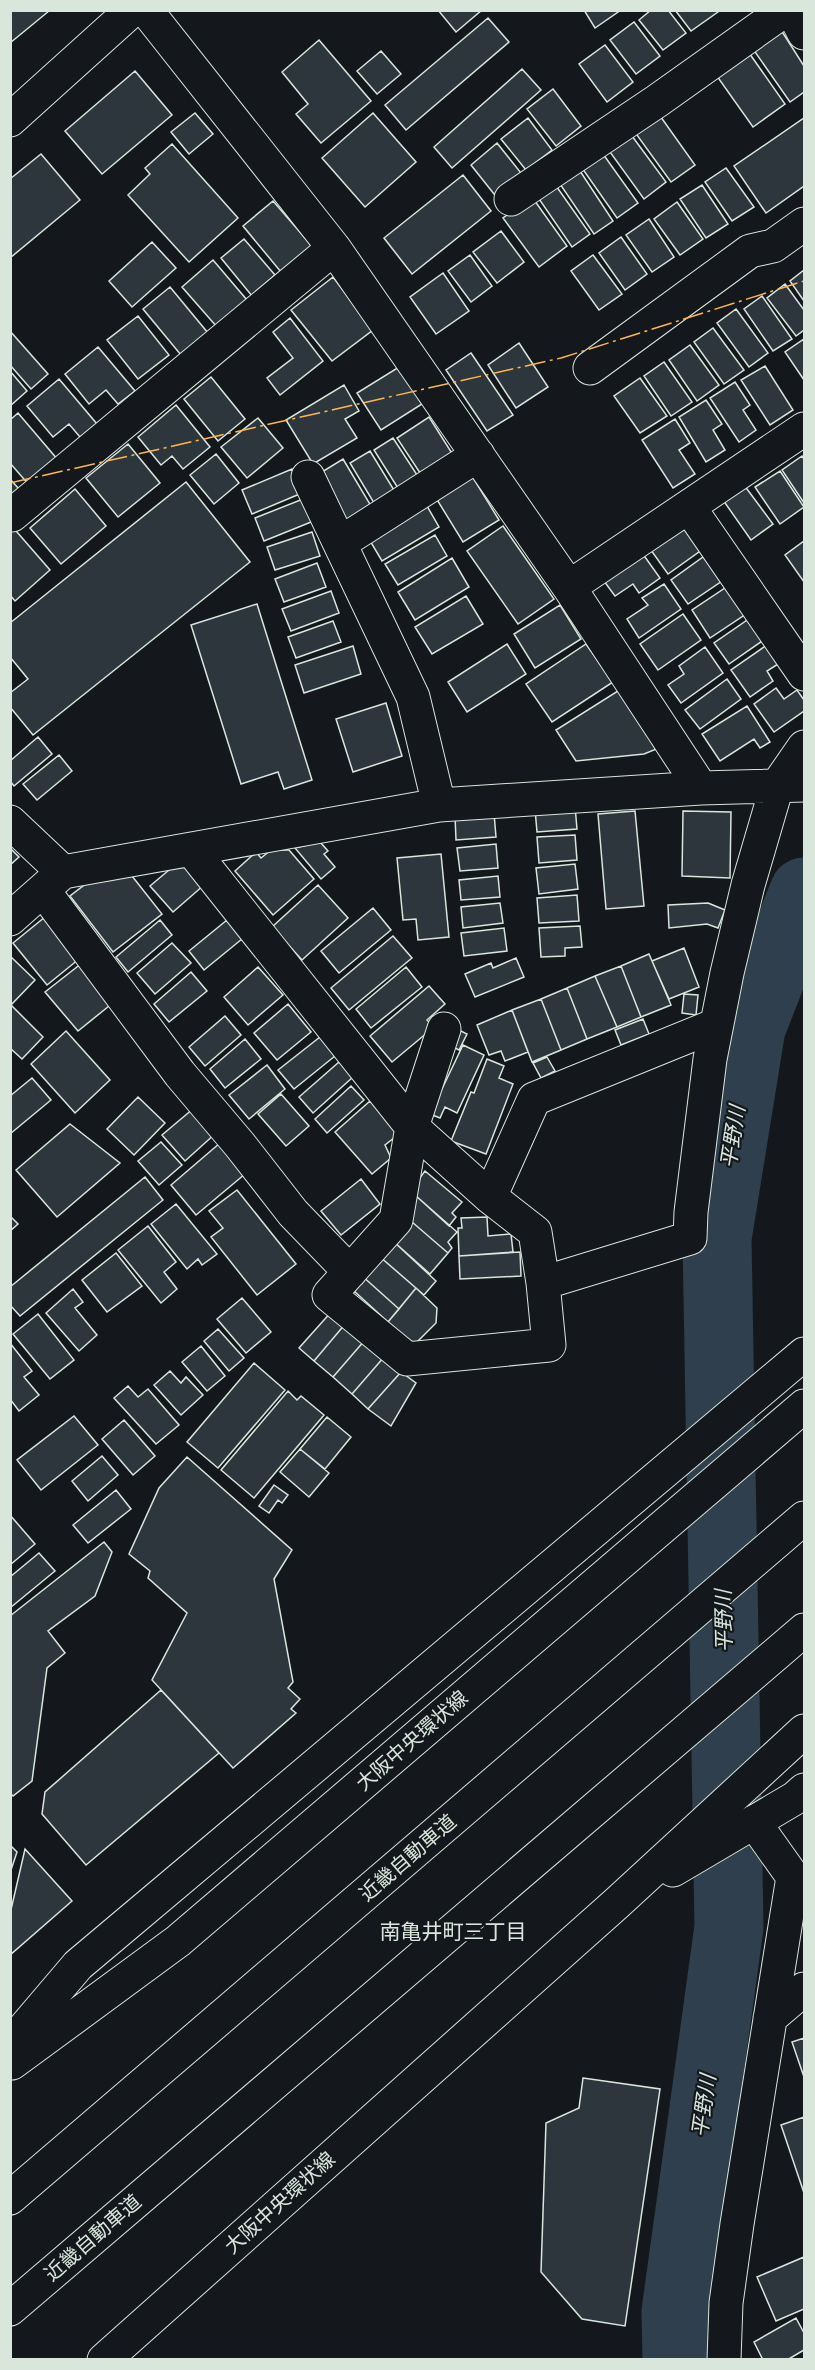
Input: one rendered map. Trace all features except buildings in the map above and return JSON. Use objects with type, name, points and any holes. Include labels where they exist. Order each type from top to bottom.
[{"type":"main road","points":[[10,120],[132,10]]},
{"type":"main road","points":[[147,10],[334,248],[569,586],[702,788]]},
{"type":"main road","points":[[512,199],[657,101],[785,10]]},
{"type":"main road","points":[[792,10],[804,33]]},
{"type":"main road","points":[[590,368],[750,251],[773,246],[804,224]]},
{"type":"main road","points":[[12,515],[334,248]]},
{"type":"main road","points":[[569,586],[804,429]]},
{"type":"main road","points":[[339,543],[478,455]]},
{"type":"main road","points":[[308,477],[413,697],[439,805]]},
{"type":"main road","points":[[689,507],[804,674]]},
{"type":"main road","points":[[543,1282],[690,1238],[691,1212],[716,1025],[748,885],[791,785],[804,747]]},
{"type":"main road","points":[[10,919],[53,881],[191,849],[439,805],[702,788],[791,785]]},
{"type":"main road","points":[[10,822],[53,881],[180,1074],[293,1212],[350,1272]]},
{"type":"main road","points":[[191,849],[412,1127],[490,1197],[535,1232],[549,1345],[407,1359],[329,1295],[396,1220],[412,1127],[444,1029]]},
{"type":"main road","points":[[490,1197],[534,1099],[716,1025]]},
{"type":"main road","points":[[10,2045],[78,1965],[795,1362]]},
{"type":"main road","name":"大阪中央環状線","points":[[10,2064],[178,1941],[804,1406]]},
{"type":"main road","name":"近畿自動車道","points":[[10,2198],[804,1518]]},
{"type":"main road","name":"近畿自動車道","points":[[10,2308],[804,1630]]},
{"type":"main road","name":"大阪中央環状線","points":[[104,2360],[617,1903],[798,1737]]},
{"type":"main road","name":"大阪中央環状線","points":[[617,1903],[795,1798],[804,1790]]},
{"type":"main road","points":[[724,2360],[726,2303],[794,1877],[754,1822]]},
{"type":"main road","points":[[770,2018],[804,1989]]},
{"type":"waterway","name":"平野川","points":[[677,2360],[676,2312],[729,1927],[717,1238],[751,1028],[804,892]]},
{"type":"power","points":[[10,483],[561,358],[804,281]]},
{"type":"district","name":"南亀井町三丁目","points":[[453,1932]]}]
